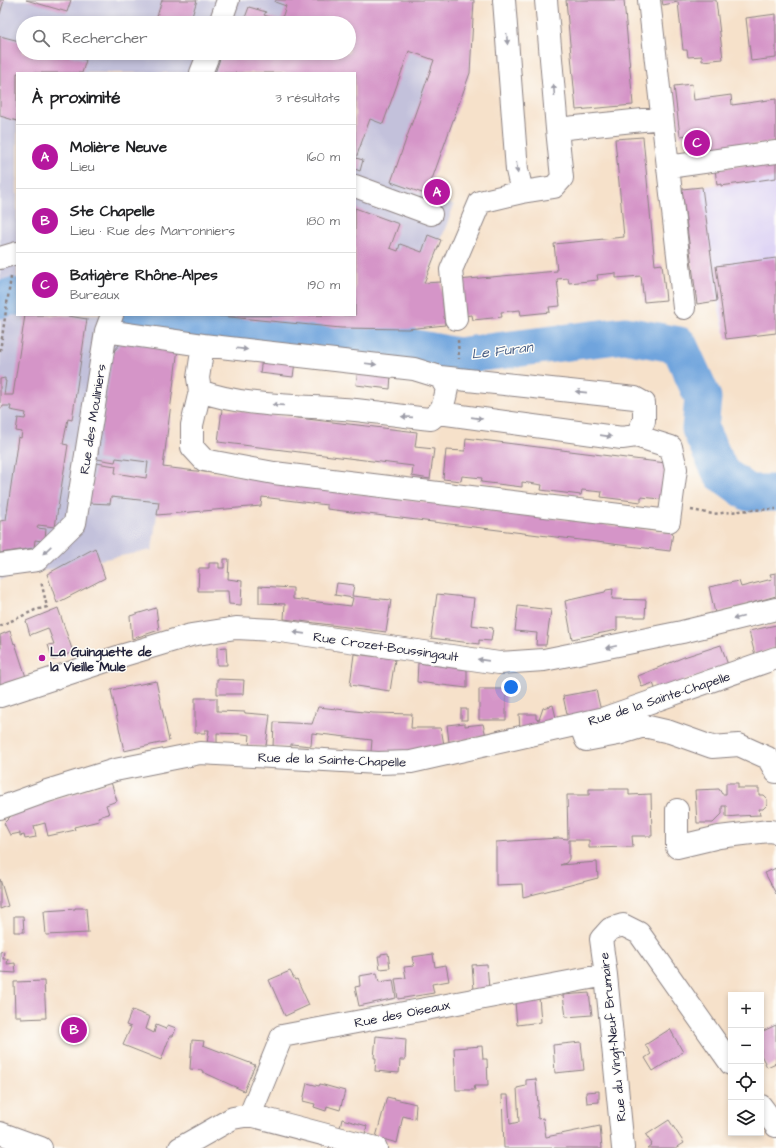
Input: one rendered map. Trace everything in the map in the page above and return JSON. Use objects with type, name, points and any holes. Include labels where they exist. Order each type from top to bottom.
[{"type":"street","points":[[222,16],[228,0]]},
{"type":"street","points":[[504,0],[517,170],[522,192]]},
{"type":"street","points":[[457,327],[451,270],[480,202],[522,192],[554,187],[562,178],[546,0]]},
{"type":"street","points":[[649,0],[684,308]]},
{"type":"street","points":[[202,72],[207,60]]},
{"type":"street","points":[[557,129],[662,118]]},
{"type":"street","points":[[668,167],[776,152]]},
{"type":"street","points":[[356,186],[431,214]]},
{"type":"street","points":[[0,258],[16,253]]},
{"type":"street","points":[[109,323],[203,345],[414,369],[440,377],[636,398],[644,403],[644,421],[636,436]]},
{"type":"street","name":"Rue des Mouliniers","points":[[0,565],[37,560],[75,523],[109,323]]},
{"type":"street","points":[[203,345],[198,378],[200,391],[192,425],[192,448],[204,460],[274,472],[669,521],[676,469],[670,447],[636,436],[622,438],[439,413]]},
{"type":"street","points":[[200,391],[218,397],[272,404],[344,409],[399,416],[431,418],[439,413],[444,404],[447,388],[440,377]]},
{"type":"street","name":"Rue Crozet-Boussingault","points":[[0,696],[124,655],[191,635],[236,628],[274,630],[499,662],[544,660],[682,632],[776,609]]},
{"type":"street","name":"Rue de la Sainte-Chapelle","points":[[0,808],[47,791],[115,770],[200,753],[378,763],[411,762],[605,718],[776,658]]},
{"type":"street","points":[[580,724],[586,740],[618,734],[644,726],[670,732],[712,747],[739,745],[768,758],[776,772]]},
{"type":"street","points":[[677,810],[677,847],[719,837],[769,831],[776,832]]},
{"type":"street","name":"Rue du Vingt-Neuf Brumaire","points":[[623,1148],[606,975],[601,939],[610,928],[623,925],[639,933],[728,1060]]},
{"type":"street","name":"Rue des Oiseaux","points":[[250,1115],[282,1036],[606,975]]},
{"type":"street","points":[[764,1110],[776,1126]]},
{"type":"street","points":[[180,1148],[233,1118],[250,1115],[376,1148]]},
{"type":"street","points":[[0,1133],[41,1148]]},
{"type":"path","points":[[0,351],[9,286]]},
{"type":"path","points":[[457,327],[459,364]]},
{"type":"path","points":[[671,508],[713,514],[776,509]]},
{"type":"path","points":[[0,626],[35,610],[47,607],[39,575]]},
{"type":"shaded area","points":[[0,0],[474,0],[470,73],[431,182],[447,188],[442,200],[454,205],[425,283],[441,282],[445,325],[408,329],[179,333],[164,464],[152,550],[0,579]]},
{"type":"shaded area","points":[[776,178],[776,333],[726,339],[717,301],[697,304],[682,189]]},
{"type":"building","points":[[0,0],[4,0],[0,14]]},
{"type":"building","points":[[26,0],[71,0],[67,12]]},
{"type":"building","points":[[162,0],[197,0],[192,16],[157,16]]},
{"type":"building","points":[[276,0],[474,0],[470,73],[431,182],[447,188],[442,200],[391,182],[434,60],[409,51],[383,124],[370,119],[356,158],[356,72],[215,72],[220,60],[356,60],[356,16],[283,16],[286,6],[275,2]]},
{"type":"building","points":[[566,0],[624,0],[633,105],[576,110]]},
{"type":"building","points":[[662,0],[716,0],[723,59],[702,61],[702,56],[688,57],[687,50],[683,50],[678,2],[663,5]]},
{"type":"building","points":[[249,7],[266,12],[264,15],[267,16],[246,16]]},
{"type":"building","points":[[776,14],[776,58],[751,61],[746,18]]},
{"type":"building","points":[[0,36],[16,40],[16,60],[86,60],[82,72],[16,72],[16,121],[0,116]]},
{"type":"building","points":[[692,84],[694,100],[731,95],[732,105],[776,99],[776,142],[692,152],[688,135],[680,136],[674,86]]},
{"type":"building","points":[[643,137],[655,265],[662,264],[666,300],[644,302],[641,276],[616,278],[616,273],[597,275],[598,280],[569,283],[568,278],[557,279],[560,306],[549,307],[550,312],[521,315],[520,310],[501,312],[502,317],[473,320],[472,315],[462,316],[458,280],[557,271],[554,244],[624,237],[615,139]]},
{"type":"building","points":[[356,158],[363,160],[360,171],[356,169]]},
{"type":"building","points":[[776,161],[776,178],[721,186],[721,184],[717,185],[715,169]]},
{"type":"building","points":[[702,187],[717,301],[697,304],[682,189]]},
{"type":"building","points":[[356,208],[399,224],[390,248],[398,251],[400,244],[422,252],[428,235],[441,240],[424,283],[441,282],[445,325],[408,329],[341,328],[219,316],[356,316]]},
{"type":"building","points":[[776,258],[776,333],[726,339],[716,266]]},
{"type":"building","points":[[25,316],[68,316],[87,319],[72,420],[68,419],[63,444],[68,445],[55,527],[38,525],[37,528],[46,529],[45,538],[42,541],[35,540],[34,548],[0,553],[0,521],[6,520],[18,437],[21,438],[22,432],[16,431],[18,418],[25,419],[26,413],[10,410],[11,406],[3,406],[0,409],[0,379],[5,378],[6,381],[4,395],[13,395]]},
{"type":"building","points":[[121,343],[178,348],[163,467],[330,487],[329,490],[673,533],[670,551],[327,509],[327,505],[262,497],[261,506],[157,515],[159,502],[111,497],[110,504],[89,503],[96,463],[116,466],[115,473],[146,478],[148,462],[116,458],[115,462],[97,459],[113,352]]},
{"type":"building","points":[[262,358],[295,362],[293,377],[260,373]]},
{"type":"building","points":[[358,370],[391,374],[390,389],[356,385]]},
{"type":"building","points":[[222,409],[417,432],[415,447],[434,449],[430,479],[412,476],[413,466],[218,442]]},
{"type":"building","points":[[466,438],[666,463],[661,499],[641,497],[641,502],[601,497],[602,492],[582,490],[581,495],[541,490],[542,485],[522,482],[522,487],[481,482],[482,478],[462,476],[461,481],[443,479],[446,450],[465,451]]},
{"type":"building","points":[[95,548],[105,578],[57,603],[47,574]]},
{"type":"building","points":[[224,559],[229,559],[228,579],[242,581],[241,605],[229,604],[228,591],[198,591],[199,568],[209,568],[209,563],[219,563],[219,568],[224,568]]},
{"type":"building","points":[[776,573],[776,596],[745,606],[715,613],[709,587],[739,581],[741,587],[772,579],[770,574]]},
{"type":"building","points":[[337,583],[354,585],[352,596],[391,600],[386,632],[284,619],[285,604],[259,603],[259,586],[293,588],[293,599],[351,606],[353,598],[335,595]]},
{"type":"building","points":[[613,589],[612,599],[646,600],[645,617],[617,617],[617,630],[572,639],[565,601]]},
{"type":"building","points":[[437,594],[474,598],[471,625],[493,628],[491,641],[479,640],[479,644],[431,638]]},
{"type":"building","points":[[518,606],[551,610],[546,645],[536,645],[537,633],[515,631]]},
{"type":"building","points":[[58,608],[73,652],[53,660],[48,645],[54,644],[48,628],[30,635],[26,621]]},
{"type":"building","points":[[156,608],[159,630],[132,639],[130,616]]},
{"type":"building","points":[[776,625],[776,647],[755,655],[749,631]]},
{"type":"building","points":[[10,631],[26,677],[0,686],[0,635]]},
{"type":"building","points":[[721,645],[728,665],[656,691],[653,683],[642,687],[638,676],[684,657]]},
{"type":"building","points":[[226,647],[227,665],[217,665],[217,648]]},
{"type":"building","points":[[354,654],[395,659],[390,691],[350,685]]},
{"type":"building","points":[[418,663],[467,670],[467,688],[417,682]]},
{"type":"building","points":[[217,679],[244,680],[243,694],[217,694]]},
{"type":"building","points":[[156,681],[169,741],[124,751],[111,690]]},
{"type":"building","points":[[479,689],[506,689],[506,720],[479,720]]},
{"type":"building","points":[[596,690],[601,711],[568,719],[563,696]]},
{"type":"building","points":[[195,698],[217,698],[217,711],[270,715],[266,746],[249,746],[250,735],[243,734],[217,733],[217,744],[207,743],[209,730],[205,730],[205,733],[195,733]]},
{"type":"building","points":[[553,705],[557,722],[520,730],[519,714],[536,714],[536,719],[539,720],[543,708]]},
{"type":"building","points":[[318,707],[373,713],[412,714],[411,728],[441,728],[444,745],[406,754],[371,752],[372,740],[312,733],[311,746],[291,744],[291,747],[273,747],[274,722],[312,724]]},
{"type":"building","points":[[461,709],[467,709],[467,720],[461,720]]},
{"type":"building","points":[[465,723],[465,726],[483,724],[486,736],[449,742],[447,725]]},
{"type":"building","points":[[111,782],[117,801],[106,805],[109,814],[98,817],[99,821],[74,827],[75,830],[48,836],[45,823],[34,826],[36,837],[25,839],[24,835],[20,836],[20,833],[10,835],[4,823],[14,813]]},
{"type":"building","points":[[726,783],[738,783],[738,788],[759,788],[759,795],[763,795],[767,799],[767,805],[763,809],[759,809],[760,815],[726,817],[726,806],[722,806],[722,814],[713,823],[697,823],[695,790],[719,789],[722,794],[726,794]]},
{"type":"building","points":[[589,789],[629,789],[629,795],[651,794],[652,836],[632,836],[633,847],[589,848],[589,840],[569,840],[569,859],[566,863],[560,865],[597,862],[598,878],[523,897],[522,884],[496,885],[496,842],[559,838],[568,839],[567,795],[589,795]]},
{"type":"building","points":[[776,868],[776,894],[765,873]]},
{"type":"building","points":[[0,879],[8,906],[0,909]]},
{"type":"building","points":[[86,908],[88,933],[46,935],[44,911]]},
{"type":"building","points":[[14,916],[23,916],[24,932],[14,932]]},
{"type":"building","points":[[4,951],[3,959],[8,959],[7,964],[15,963],[16,973],[0,972],[0,952]]},
{"type":"building","points":[[388,953],[390,968],[380,969],[378,956]]},
{"type":"building","points":[[433,954],[435,967],[446,965],[449,981],[432,984],[434,993],[398,999],[395,979],[406,978],[404,967],[414,966],[412,957]]},
{"type":"building","points":[[487,964],[489,989],[474,990],[472,965]]},
{"type":"building","points":[[290,971],[295,980],[297,979],[309,1005],[285,1016],[269,980]]},
{"type":"building","points":[[377,973],[379,982],[393,980],[396,998],[359,1006],[355,987],[360,986],[359,976]]},
{"type":"building","points":[[44,981],[46,1018],[21,1019],[21,1016],[15,1016],[14,982]]},
{"type":"building","points":[[589,993],[592,1015],[566,1017],[563,995]]},
{"type":"building","points":[[539,997],[541,1022],[517,1025],[515,1002]]},
{"type":"building","points":[[132,1010],[150,1017],[146,1029],[154,1033],[156,1025],[166,1029],[168,1025],[176,1028],[173,1036],[170,1036],[161,1060],[123,1045],[131,1027],[126,1025]]},
{"type":"building","points":[[70,1023],[81,1027],[77,1037],[66,1033]]},
{"type":"building","points":[[776,1025],[776,1063],[767,1067],[764,1061],[764,1031]]},
{"type":"building","points":[[670,1029],[683,1052],[653,1071],[645,1058],[651,1054],[645,1045]]},
{"type":"building","points":[[376,1036],[406,1039],[405,1060],[400,1060],[399,1073],[375,1071],[376,1058],[374,1058]]},
{"type":"building","points":[[192,1040],[204,1041],[203,1045],[255,1065],[244,1091],[203,1072],[202,1070],[190,1069]]},
{"type":"building","points":[[581,1042],[584,1070],[555,1073],[553,1045]]},
{"type":"building","points":[[482,1046],[483,1059],[487,1059],[488,1086],[474,1086],[475,1090],[456,1090],[454,1048]]},
{"type":"building","points":[[536,1079],[538,1119],[543,1118],[546,1137],[600,1126],[602,1148],[504,1148],[502,1095],[508,1095],[510,1124],[519,1122],[517,1088],[526,1086],[526,1080]]},
{"type":"building","points":[[307,1083],[319,1086],[320,1084],[345,1091],[340,1110],[327,1106],[326,1111],[314,1107],[315,1104],[303,1101]]},
{"type":"building","points":[[599,1091],[599,1102],[587,1103],[586,1092]]},
{"type":"building","points":[[387,1097],[416,1104],[415,1119],[403,1116],[397,1143],[376,1137]]},
{"type":"building","points":[[342,1119],[367,1126],[365,1134],[340,1128]]},
{"type":"building","points":[[669,1120],[684,1143],[676,1148],[647,1148],[652,1144],[646,1135]]},
{"type":"waterway","name":"Le Furan","points":[[0,300],[12,296],[16,297]]},
{"type":"waterway","name":"Le Furan","points":[[136,316],[410,347],[457,356],[625,335],[679,345],[703,398],[700,429],[721,473],[749,493],[776,493]]},
{"type":"place","name":"Batigère Rhône-Alpes","points":[[697,143]]},
{"type":"place","name":"Molière Neuve","points":[[437,192]]},
{"type":"place","name":"La Guinguette de la Vieille Mule","points":[[42,658]]},
{"type":"place","name":"Ste Chapelle","points":[[74,1030]]}]
